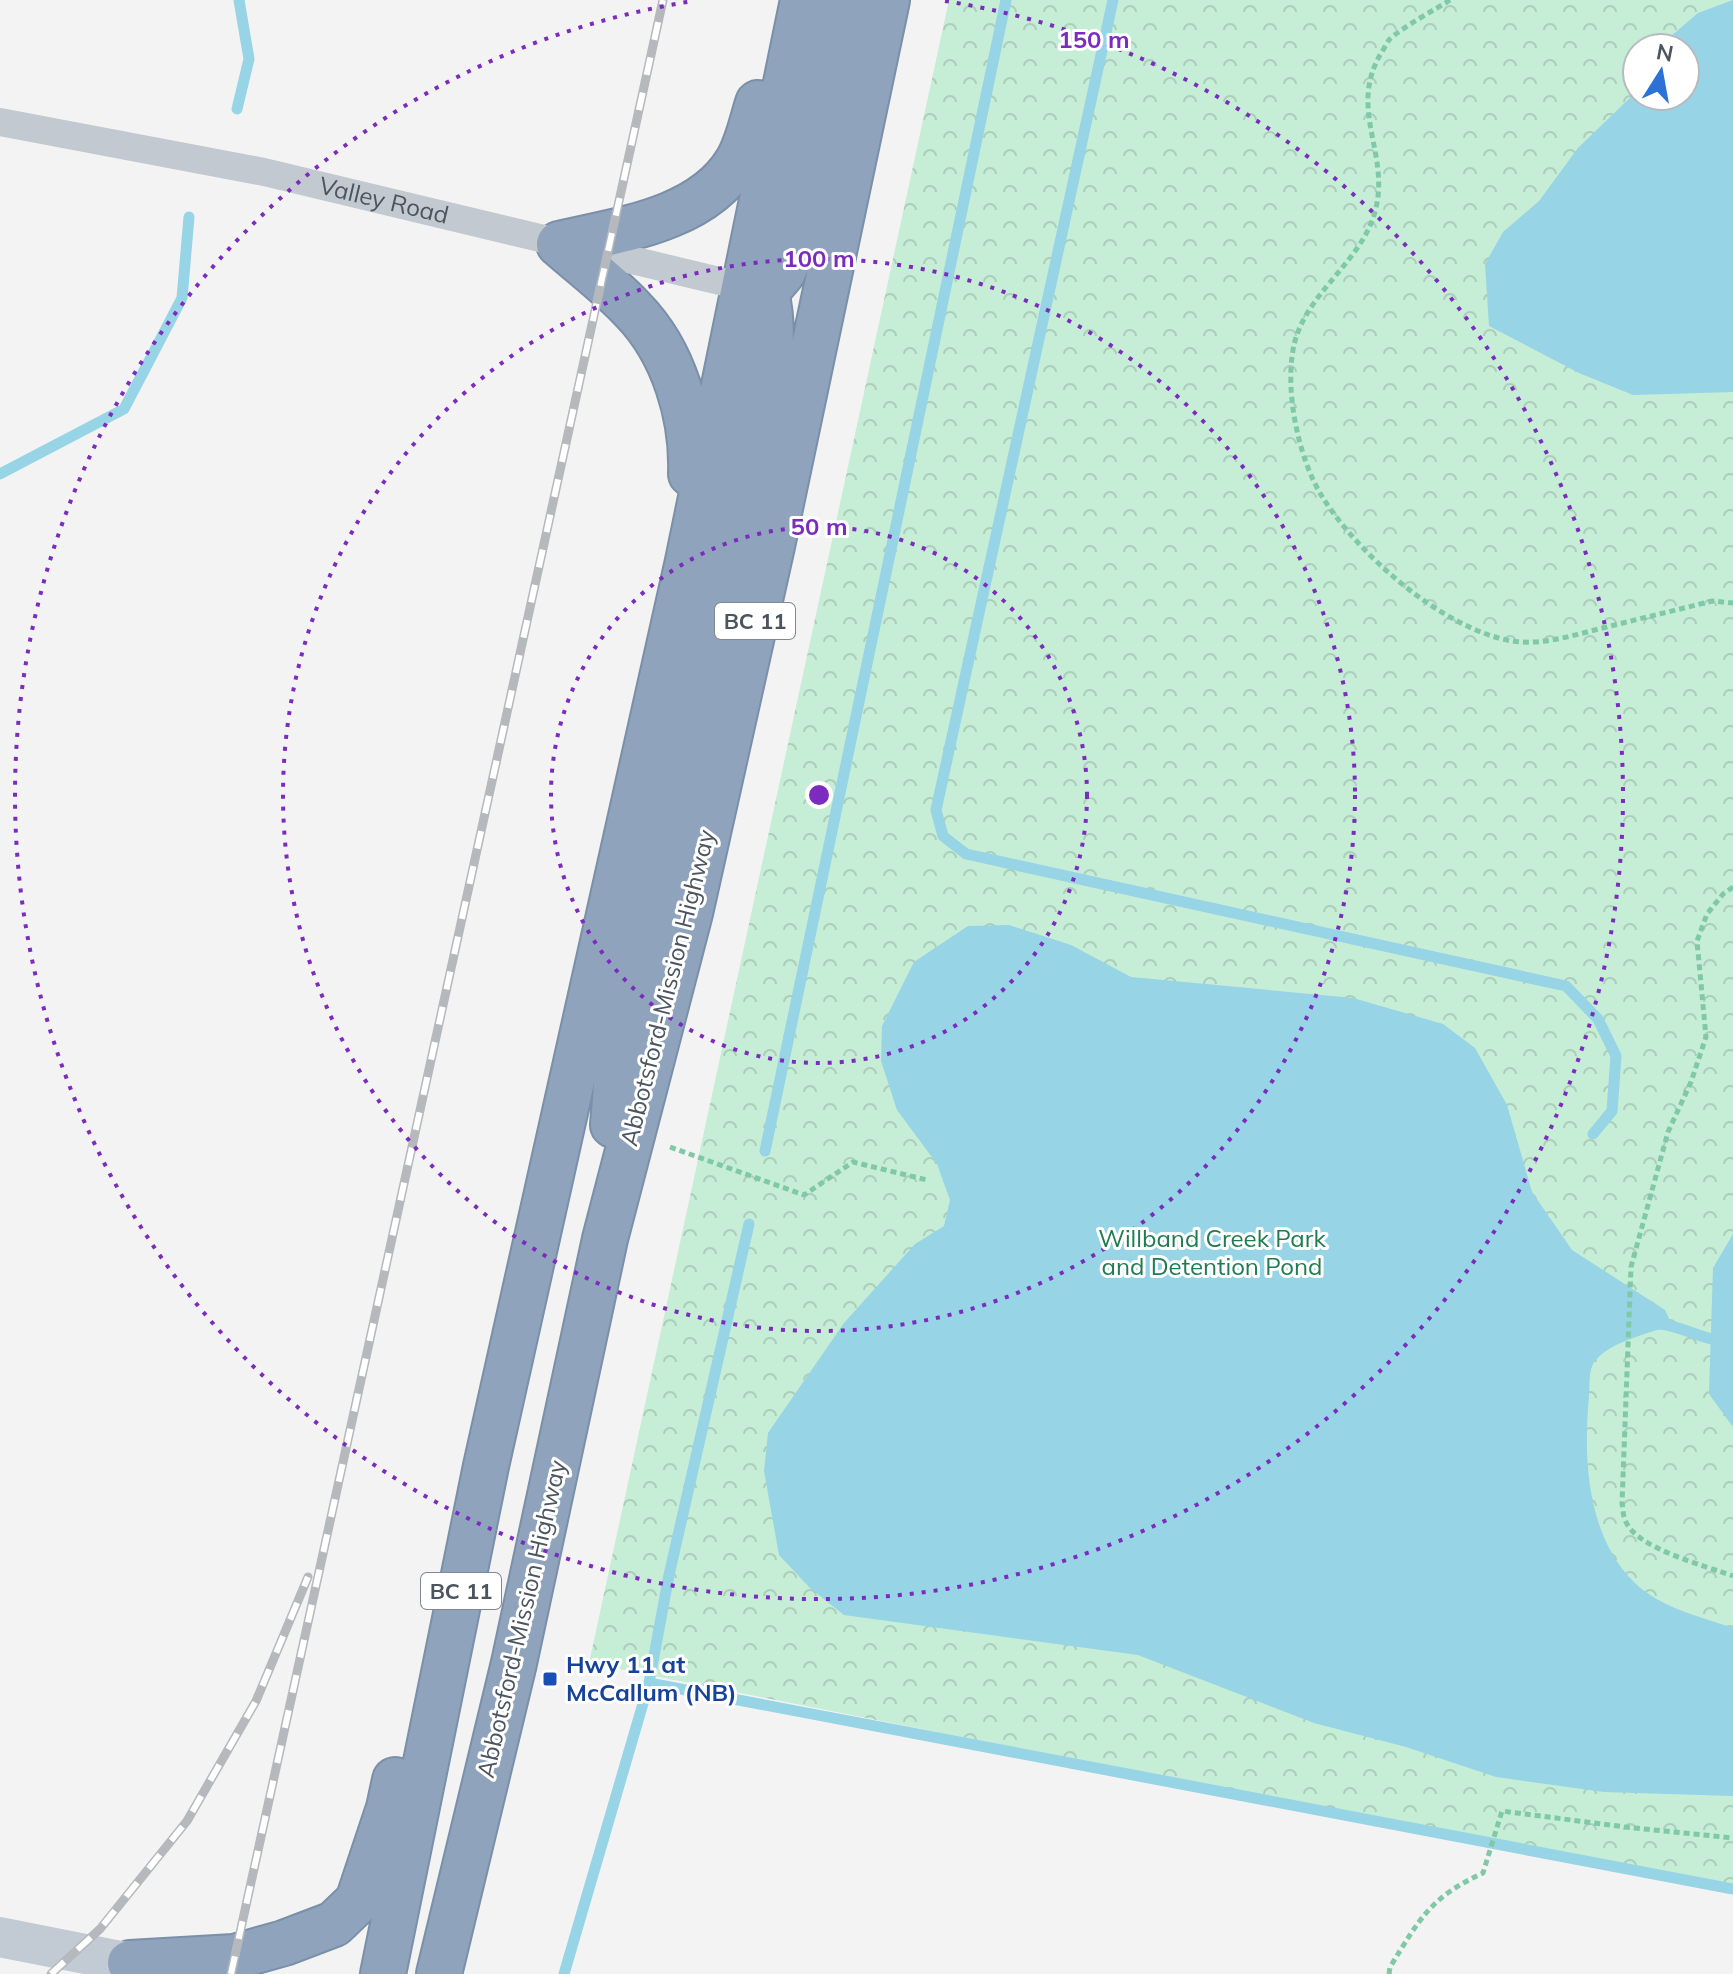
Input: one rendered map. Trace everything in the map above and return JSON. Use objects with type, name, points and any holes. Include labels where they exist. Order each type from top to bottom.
[{"type":"highway","points":[[559,244],[655,220],[700,199],[719,184],[738,162],[743,148],[757,106],[783,0]]},
{"type":"highway","name":"BC 11","points":[[383,1974],[541,1209],[688,561],[755,289],[803,0]]},
{"type":"highway","points":[[605,1239],[618,1060],[773,344],[771,315],[755,289],[783,272],[794,246],[847,0]]},
{"type":"highway","name":"Abbotsford-Mission Highway","points":[[439,1974],[514,1663],[605,1239],[690,913],[762,591],[887,0]]},
{"type":"highway","points":[[559,244],[635,311],[660,346],[673,373],[686,411],[692,459],[688,561]]},
{"type":"highway","points":[[130,1963],[234,1957],[334,1924],[358,1901],[389,1808],[464,1465],[541,1209]]},
{"type":"main road","points":[[0,1937],[188,1974]]},
{"type":"street","name":"Valley Road","points":[[0,122],[264,172],[755,289]]},
{"type":"path","points":[[1450,0],[1390,39],[1371,72],[1366,108],[1380,174],[1376,210],[1362,240],[1307,312],[1295,342],[1291,386],[1296,421],[1304,457],[1322,497],[1349,534],[1399,581],[1437,609],[1484,634],[1514,641],[1549,641],[1712,601],[1733,603]]},
{"type":"path","points":[[1733,887],[1707,914],[1697,941],[1706,1037],[1691,1082],[1668,1132],[1631,1267],[1622,1503],[1626,1523],[1640,1538],[1733,1576]]},
{"type":"path","points":[[632,1133],[804,1195],[853,1162],[927,1180]]},
{"type":"path","points":[[1389,1974],[1390,1967],[1424,1912],[1454,1886],[1483,1873],[1502,1811],[1733,1838]]},
{"type":"green space","name":"Willband Creek Park and Detention Pond","points":[[949,0],[1733,0],[1733,1890],[589,1663]]},
{"type":"water","points":[[1733,0],[1733,392],[1633,395],[1579,373],[1489,326],[1485,264],[1503,232],[1539,201],[1578,148],[1621,106],[1621,112],[1701,112],[1701,32],[1676,32],[1698,13]]},
{"type":"water","points":[[1009,925],[1071,945],[1131,977],[1353,998],[1443,1024],[1475,1048],[1507,1105],[1532,1192],[1572,1250],[1665,1310],[1672,1325],[1620,1343],[1593,1364],[1587,1421],[1588,1471],[1606,1542],[1634,1582],[1668,1605],[1733,1628],[1733,1796],[1604,1792],[1496,1777],[1406,1747],[1314,1723],[1138,1655],[844,1615],[810,1588],[779,1555],[764,1471],[768,1433],[844,1323],[915,1244],[944,1226],[950,1200],[937,1164],[897,1110],[881,1061],[882,1026],[914,962],[968,926]]},
{"type":"water","points":[[1733,1234],[1733,1427],[1709,1394],[1713,1268]]},
{"type":"waterway","points":[[237,109],[249,59],[239,0]]},
{"type":"waterway","points":[[765,1151],[1006,0]]},
{"type":"waterway","points":[[1113,0],[936,810],[943,836],[966,854],[1566,986],[1598,1019],[1616,1056],[1612,1111],[1593,1134]]},
{"type":"waterway","points":[[0,474],[124,409],[182,298],[189,217]]},
{"type":"waterway","points":[[564,1974],[649,1683],[669,1575],[749,1224]]},
{"type":"waterway","points":[[1659,1324],[1719,1340],[1728,1341],[1733,1335]]},
{"type":"waterway","points":[[649,1683],[1733,1889]]},
{"type":"railway","points":[[231,1974],[663,0]]},
{"type":"railway","points":[[51,1974],[100,1929],[187,1821],[256,1701],[308,1577]]},
{"type":"place","name":"Hwy 11 at McCallum (NB)","points":[[550,1679]]}]
